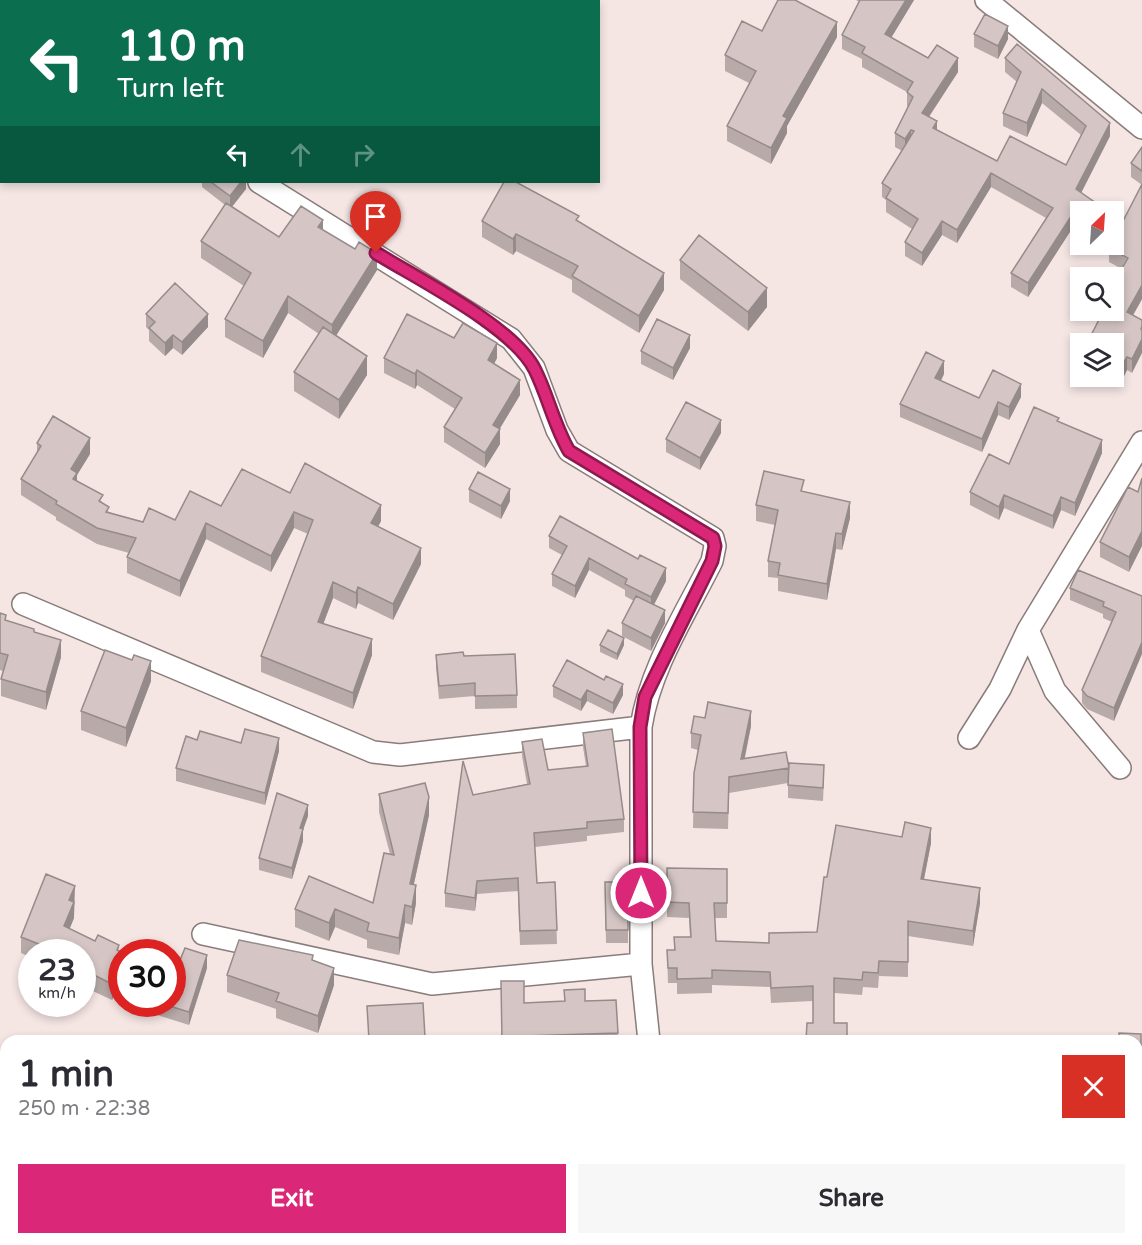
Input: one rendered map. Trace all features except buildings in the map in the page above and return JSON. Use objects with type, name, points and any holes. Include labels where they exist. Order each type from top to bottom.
[{"type":"street","points":[[986,0],[1142,128]]},
{"type":"street","points":[[261,183],[511,339],[534,368],[557,430],[569,451],[713,538],[715,546],[712,561],[645,697],[640,727],[641,964],[648,1035]]},
{"type":"street","points":[[969,738],[1000,689],[1028,630],[1142,441]]},
{"type":"street","points":[[23,604],[373,752],[400,755],[640,727]]},
{"type":"street","points":[[1028,630],[1055,691],[1120,768]]},
{"type":"street","points":[[203,934],[432,984],[641,964]]},
{"type":"route","points":[[376,253],[511,339],[534,368],[557,430],[569,451],[713,538],[715,546],[712,561],[645,697],[640,727],[641,893]]}]
